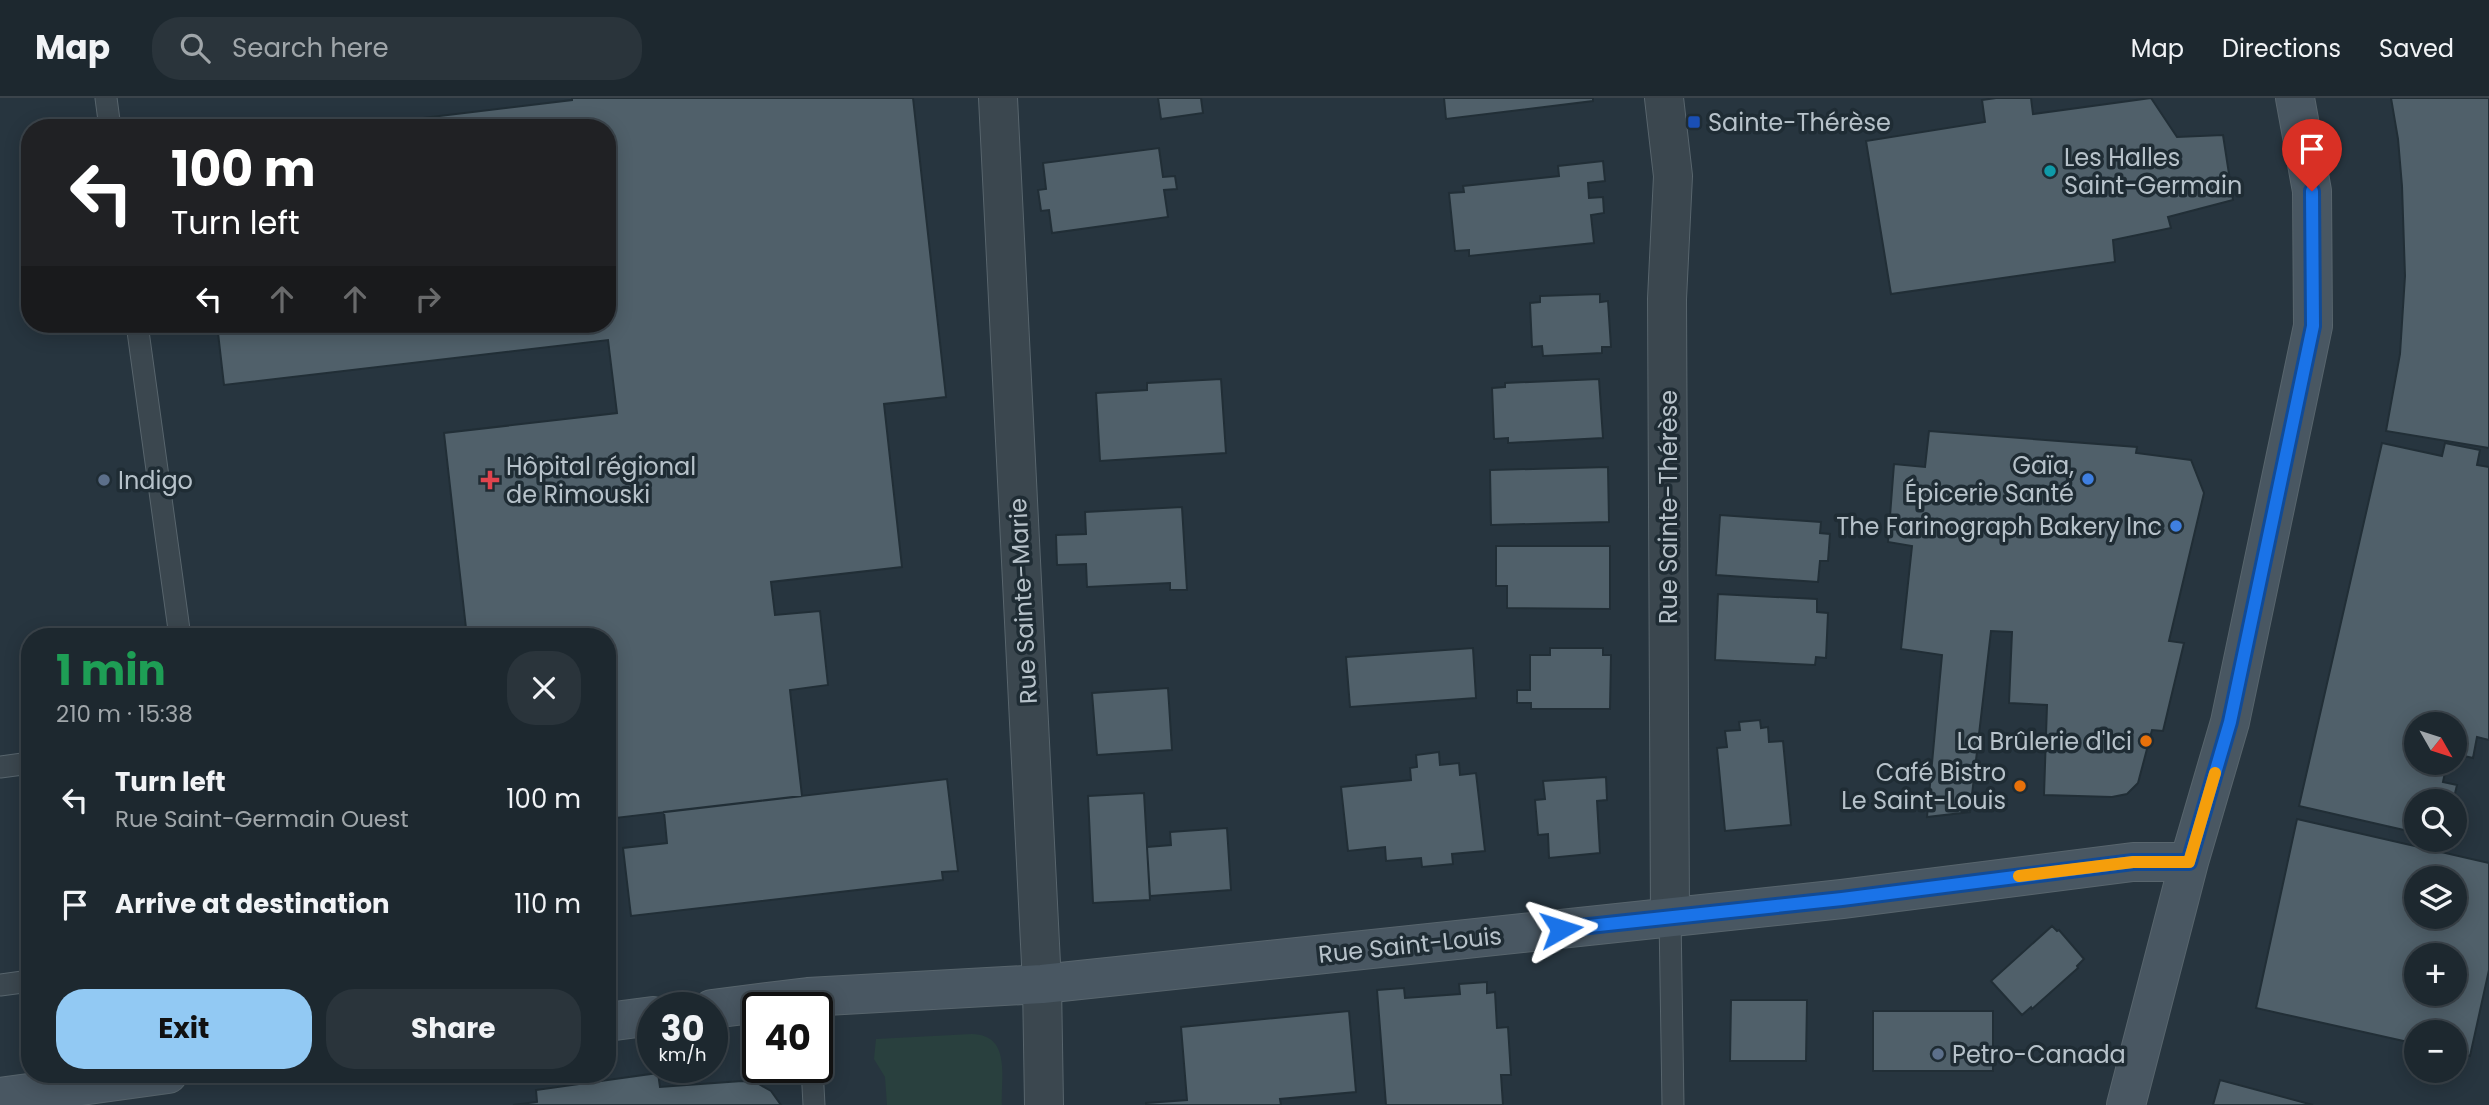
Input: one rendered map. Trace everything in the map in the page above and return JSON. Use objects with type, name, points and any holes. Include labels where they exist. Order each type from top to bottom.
[{"type":"street","name":"Rue Sainte-Marie","points":[[998,98],[1042,985],[1044,1105]]},
{"type":"street","name":"Rue Sainte-Thérèse","points":[[1664,98],[1673,176],[1667,299],[1671,917]]},
{"type":"street","points":[[2126,1105],[2189,862],[2230,722],[2313,326],[2312,191],[2295,98]]},
{"type":"street","name":"Rue Saint-Louis","points":[[833,1001],[1042,985],[1842,899],[2133,862],[2189,862]]},
{"type":"street","points":[[616,1021],[637,1018]]},
{"type":"street","points":[[0,1097],[102,1083]]},
{"type":"lane","points":[[106,98],[109,119]]},
{"type":"lane","points":[[138,333],[179,628]]},
{"type":"lane","points":[[0,767],[21,764]]},
{"type":"lane","points":[[1671,917],[1673,1105]]},
{"type":"lane","points":[[0,985],[21,982]]},
{"type":"lane","points":[[813,1083],[814,1105]]},
{"type":"green space","points":[[972,1034],[993,1041],[998,1049],[1002,1070],[1002,1105],[887,1105],[885,1077],[874,1059],[876,1039]]},
{"type":"building","points":[[913,98],[946,397],[884,404],[902,567],[771,582],[775,615],[820,611],[828,685],[790,690],[802,796],[616,818],[616,628],[466,628],[444,433],[617,413],[608,340],[224,385],[218,333],[616,333],[616,119],[415,119],[572,100]]},
{"type":"building","points":[[1158,98],[1201,98],[1203,113],[1161,119]]},
{"type":"building","points":[[1444,98],[1593,98],[1593,101],[1446,119]]},
{"type":"building","name":"Les Halles Saint-Germain","points":[[2031,98],[2033,114],[2151,98],[2177,137],[2223,135],[2233,200],[2168,217],[2171,228],[2113,240],[2115,262],[1891,294],[1866,141],[1985,122],[1982,100]]},
{"type":"building","points":[[2391,98],[2489,98],[2489,448],[2386,431],[2400,354],[2405,276],[2402,186]]},
{"type":"building","points":[[1159,148],[1163,177],[1175,176],[1177,189],[1164,190],[1168,217],[1052,233],[1049,210],[1041,211],[1038,190],[1046,189],[1043,163]]},
{"type":"building","points":[[1603,161],[1605,181],[1588,183],[1589,198],[1603,197],[1604,213],[1591,215],[1594,243],[1469,256],[1469,250],[1455,251],[1449,193],[1464,192],[1463,186],[1559,176],[1558,166]]},
{"type":"building","points":[[1600,294],[1600,302],[1608,301],[1611,347],[1602,347],[1602,353],[1543,356],[1542,346],[1532,347],[1530,303],[1540,302],[1540,296]]},
{"type":"building","points":[[1221,379],[1226,453],[1100,461],[1096,393],[1147,390],[1147,383]]},
{"type":"building","points":[[1599,379],[1603,438],[1508,443],[1508,438],[1494,439],[1492,388],[1505,387],[1505,383]]},
{"type":"building","points":[[1929,431],[2137,447],[2136,453],[2191,460],[2204,493],[2169,641],[2184,643],[2163,731],[2152,730],[2138,783],[2127,794],[2112,797],[2044,795],[2047,705],[2009,703],[2012,632],[1991,631],[1970,812],[1927,817],[1942,655],[1901,649],[1912,546],[1888,542],[1894,464],[1925,467]]},
{"type":"building","points":[[2382,443],[2442,456],[2445,443],[2480,450],[2477,465],[2489,467],[2489,740],[2477,737],[2473,758],[2468,757],[2468,712],[2404,712],[2404,775],[2444,775],[2443,782],[2457,785],[2456,789],[2404,789],[2404,830],[2299,806]]},
{"type":"building","points":[[1608,467],[1609,522],[1491,525],[1490,470]]},
{"type":"building","points":[[1182,507],[1187,590],[1170,590],[1170,583],[1087,587],[1086,564],[1057,565],[1056,535],[1086,534],[1085,512]]},
{"type":"building","points":[[1720,515],[1821,522],[1820,533],[1830,534],[1828,561],[1820,561],[1818,582],[1716,575]]},
{"type":"building","points":[[1496,546],[1610,546],[1610,609],[1507,608],[1507,586],[1496,586]]},
{"type":"building","points":[[1718,594],[1817,599],[1817,612],[1828,613],[1826,658],[1816,657],[1815,665],[1715,660]]},
{"type":"building","points":[[1473,648],[1476,698],[1350,707],[1346,657]]},
{"type":"building","points":[[1550,648],[1603,648],[1603,655],[1611,655],[1610,709],[1531,709],[1531,703],[1517,703],[1517,690],[1530,690],[1530,655],[1550,655]]},
{"type":"building","points":[[1168,688],[1172,750],[1097,755],[1092,693]]},
{"type":"building","points":[[1760,720],[1761,728],[1768,727],[1769,742],[1783,741],[1791,825],[1725,831],[1717,748],[1727,747],[1725,731],[1740,730],[1739,722]]},
{"type":"building","points":[[1439,752],[1440,765],[1459,763],[1460,775],[1476,773],[1485,851],[1452,854],[1453,864],[1422,867],[1421,858],[1386,861],[1385,847],[1348,851],[1341,787],[1411,780],[1410,768],[1417,767],[1416,755]]},
{"type":"building","points":[[1606,777],[1607,800],[1597,801],[1600,853],[1549,858],[1548,834],[1538,835],[1535,800],[1545,799],[1543,781]]},
{"type":"building","points":[[947,779],[958,871],[942,872],[943,880],[631,916],[623,848],[667,843],[664,812]]},
{"type":"building","points":[[1144,793],[1150,900],[1093,903],[1088,796]]},
{"type":"building","points":[[2297,819],[2404,844],[2404,852],[2441,852],[2489,863],[2489,970],[2470,1056],[2467,1055],[2467,1020],[2404,1020],[2404,1041],[2256,1008]]},
{"type":"building","points":[[1227,828],[1231,890],[1150,896],[1147,847],[1171,845],[1170,832]]},
{"type":"building","points":[[2052,926],[2059,930],[2084,959],[2078,968],[2022,1015],[1991,981]]},
{"type":"building","points":[[1487,982],[1487,993],[1495,992],[1497,1028],[1508,1027],[1511,1075],[1501,1075],[1503,1105],[1386,1105],[1377,990],[1404,988],[1405,998],[1460,994],[1459,984]]},
{"type":"building","points":[[1731,1000],[1807,1000],[1806,1061],[1730,1061]]},
{"type":"building","points":[[1349,1011],[1356,1092],[1280,1099],[1281,1105],[1146,1105],[1187,1100],[1181,1027]]},
{"type":"building","points":[[1873,1011],[1993,1011],[1993,1071],[1873,1071]]},
{"type":"building","points":[[637,1076],[637,1083],[659,1083],[660,1087],[742,1081],[757,1083],[771,1091],[781,1105],[513,1105],[537,1102],[536,1090],[586,1083],[616,1083],[616,1079]]},
{"type":"building","points":[[2220,1080],[2313,1105],[2213,1105]]},
{"type":"slow traffic","points":[[2019,876],[2133,862],[2189,862],[2215,773]]},
{"type":"place","name":"Sainte-Thérèse","points":[[1694,122]]},
{"type":"place","name":"Les Halles Saint-Germain","points":[[2050,171]]},
{"type":"place","name":"Gaïa, Épicerie Santé","points":[[2088,479]]},
{"type":"place","name":"Indigo","points":[[104,480]]},
{"type":"place","name":"Hôpital régional de Rimouski","points":[[490,480]]},
{"type":"place","name":"The Farinograph Bakery Inc","points":[[2176,526]]},
{"type":"place","name":"La Brûlerie d'Ici","points":[[2146,741]]},
{"type":"place","name":"Café Bistro Le Saint-Louis","points":[[2020,786]]},
{"type":"place","name":"Petro-Canada","points":[[1938,1054]]},
{"type":"route","points":[[1561,929],[1842,899],[2133,862],[2189,862],[2230,722],[2313,326],[2312,191]]}]
